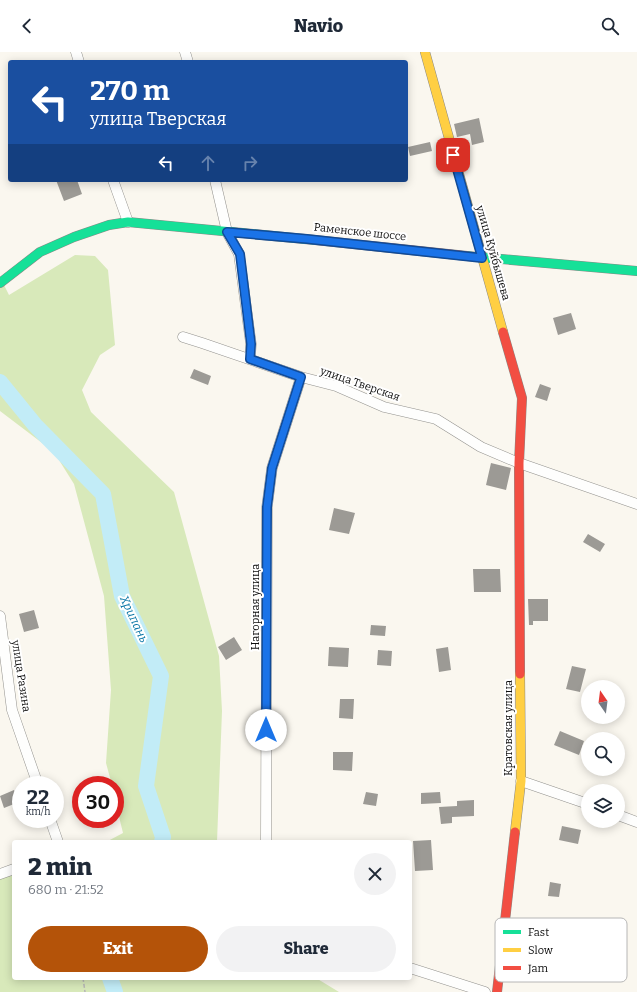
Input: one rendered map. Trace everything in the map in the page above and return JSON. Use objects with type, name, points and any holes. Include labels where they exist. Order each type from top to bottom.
[{"type":"street","name":"улица Куйбышева","points":[[425,52],[522,398],[519,463]]},
{"type":"street","points":[[113,182],[128,222]]},
{"type":"street","points":[[215,182],[227,232],[240,254],[251,344],[250,359]]},
{"type":"street","name":"Раменское шоссе","points":[[0,283],[40,252],[74,237],[109,225],[128,222],[482,258],[637,271]]},
{"type":"street","name":"улица Тверская","points":[[183,337],[301,377],[336,386],[384,406],[436,419],[481,447],[519,463],[637,504]]},
{"type":"street","name":"Нагорная улица","points":[[266,840],[267,507],[272,468],[301,377]]},
{"type":"street","name":"Кратовская улица","points":[[505,918],[521,780],[519,463]]},
{"type":"street","name":"улица Разина","points":[[0,616],[12,710],[35,776]]},
{"type":"street","points":[[521,780],[581,801]]},
{"type":"street","points":[[625,818],[637,822]]},
{"type":"street","points":[[53,828],[57,840]]},
{"type":"street","points":[[412,969],[485,992]]},
{"type":"street","name":"Кратовская улица","points":[[497,992],[498,982]]},
{"type":"path","points":[[83,980],[85,992]]},
{"type":"green space","points":[[75,255],[95,256],[108,270],[115,345],[100,355],[82,390],[91,412],[174,492],[219,656],[222,711],[217,840],[110,840],[123,833],[122,828],[124,828],[124,776],[110,776],[106,763],[111,690],[104,596],[74,484],[54,452],[0,411],[0,277],[9,295]]},
{"type":"green space","points":[[12,875],[12,980],[319,980],[339,992],[0,992],[0,879]]},
{"type":"building","points":[[479,118],[484,142],[472,145],[470,134],[457,137],[454,124]]},
{"type":"building","points":[[430,142],[432,151],[410,156],[408,147]]},
{"type":"building","points":[[57,182],[78,182],[82,194],[64,201]]},
{"type":"building","points":[[571,313],[576,329],[558,335],[553,318]]},
{"type":"building","points":[[194,369],[211,376],[208,385],[190,378]]},
{"type":"building","points":[[540,384],[551,388],[547,401],[535,397]]},
{"type":"building","points":[[491,463],[511,468],[506,490],[486,485]]},
{"type":"building","points":[[334,508],[355,513],[349,534],[329,530]]},
{"type":"building","points":[[588,534],[605,544],[600,552],[583,542]]},
{"type":"building","points":[[473,569],[500,569],[501,592],[474,592]]},
{"type":"building","points":[[528,599],[548,599],[548,621],[533,621],[533,625],[529,625]]},
{"type":"building","points":[[34,610],[39,628],[24,632],[19,614]]},
{"type":"building","points":[[371,625],[386,626],[385,636],[370,635]]},
{"type":"building","points":[[234,637],[242,650],[226,660],[218,647]]},
{"type":"building","points":[[329,647],[349,648],[348,667],[328,666]]},
{"type":"building","points":[[448,647],[451,670],[439,672],[436,649]]},
{"type":"building","points":[[378,650],[392,651],[391,666],[377,665]]},
{"type":"building","points":[[572,666],[586,669],[583,680],[581,680],[580,692],[566,689]]},
{"type":"building","points":[[340,699],[354,699],[353,719],[339,718]]},
{"type":"building","points":[[560,731],[581,740],[581,749],[579,755],[554,745]]},
{"type":"building","points":[[333,752],[353,752],[352,771],[333,770]]},
{"type":"building","points":[[12,791],[12,805],[4,808],[0,796]]},
{"type":"building","points":[[366,792],[378,794],[376,806],[363,804]]},
{"type":"building","points":[[440,792],[441,803],[421,804],[421,793]]},
{"type":"building","points":[[474,800],[474,816],[452,817],[452,823],[441,824],[439,807],[457,806],[457,801]]},
{"type":"building","points":[[562,826],[581,830],[578,844],[559,840]]},
{"type":"building","points":[[431,840],[433,870],[415,871],[413,841]]},
{"type":"building","points":[[550,882],[561,884],[559,897],[548,896]]},
{"type":"waterway","name":"Хрипань","points":[[0,382],[35,425],[103,494],[122,596],[161,676],[146,786],[163,837],[162,840]]},
{"type":"waterway","name":"Хрипань","points":[[111,980],[115,992]]},
{"type":"traffic: fast","points":[[0,283],[40,252],[74,237],[109,225],[128,222],[315,240]]},
{"type":"traffic: fast","points":[[467,256],[637,271]]},
{"type":"traffic: slow","points":[[425,52],[503,332]]},
{"type":"traffic: slow","points":[[515,832],[521,781],[520,674]]},
{"type":"traffic: jam","points":[[315,240],[467,256]]},
{"type":"traffic: jam","points":[[503,332],[522,398],[519,463],[520,674]]},
{"type":"traffic: jam","points":[[505,918],[515,832]]},
{"type":"traffic: jam","points":[[497,992],[498,982]]},
{"type":"route","points":[[266,730],[267,507],[272,468],[301,377],[250,359],[251,344],[240,254],[227,232],[482,258],[453,155]]}]
